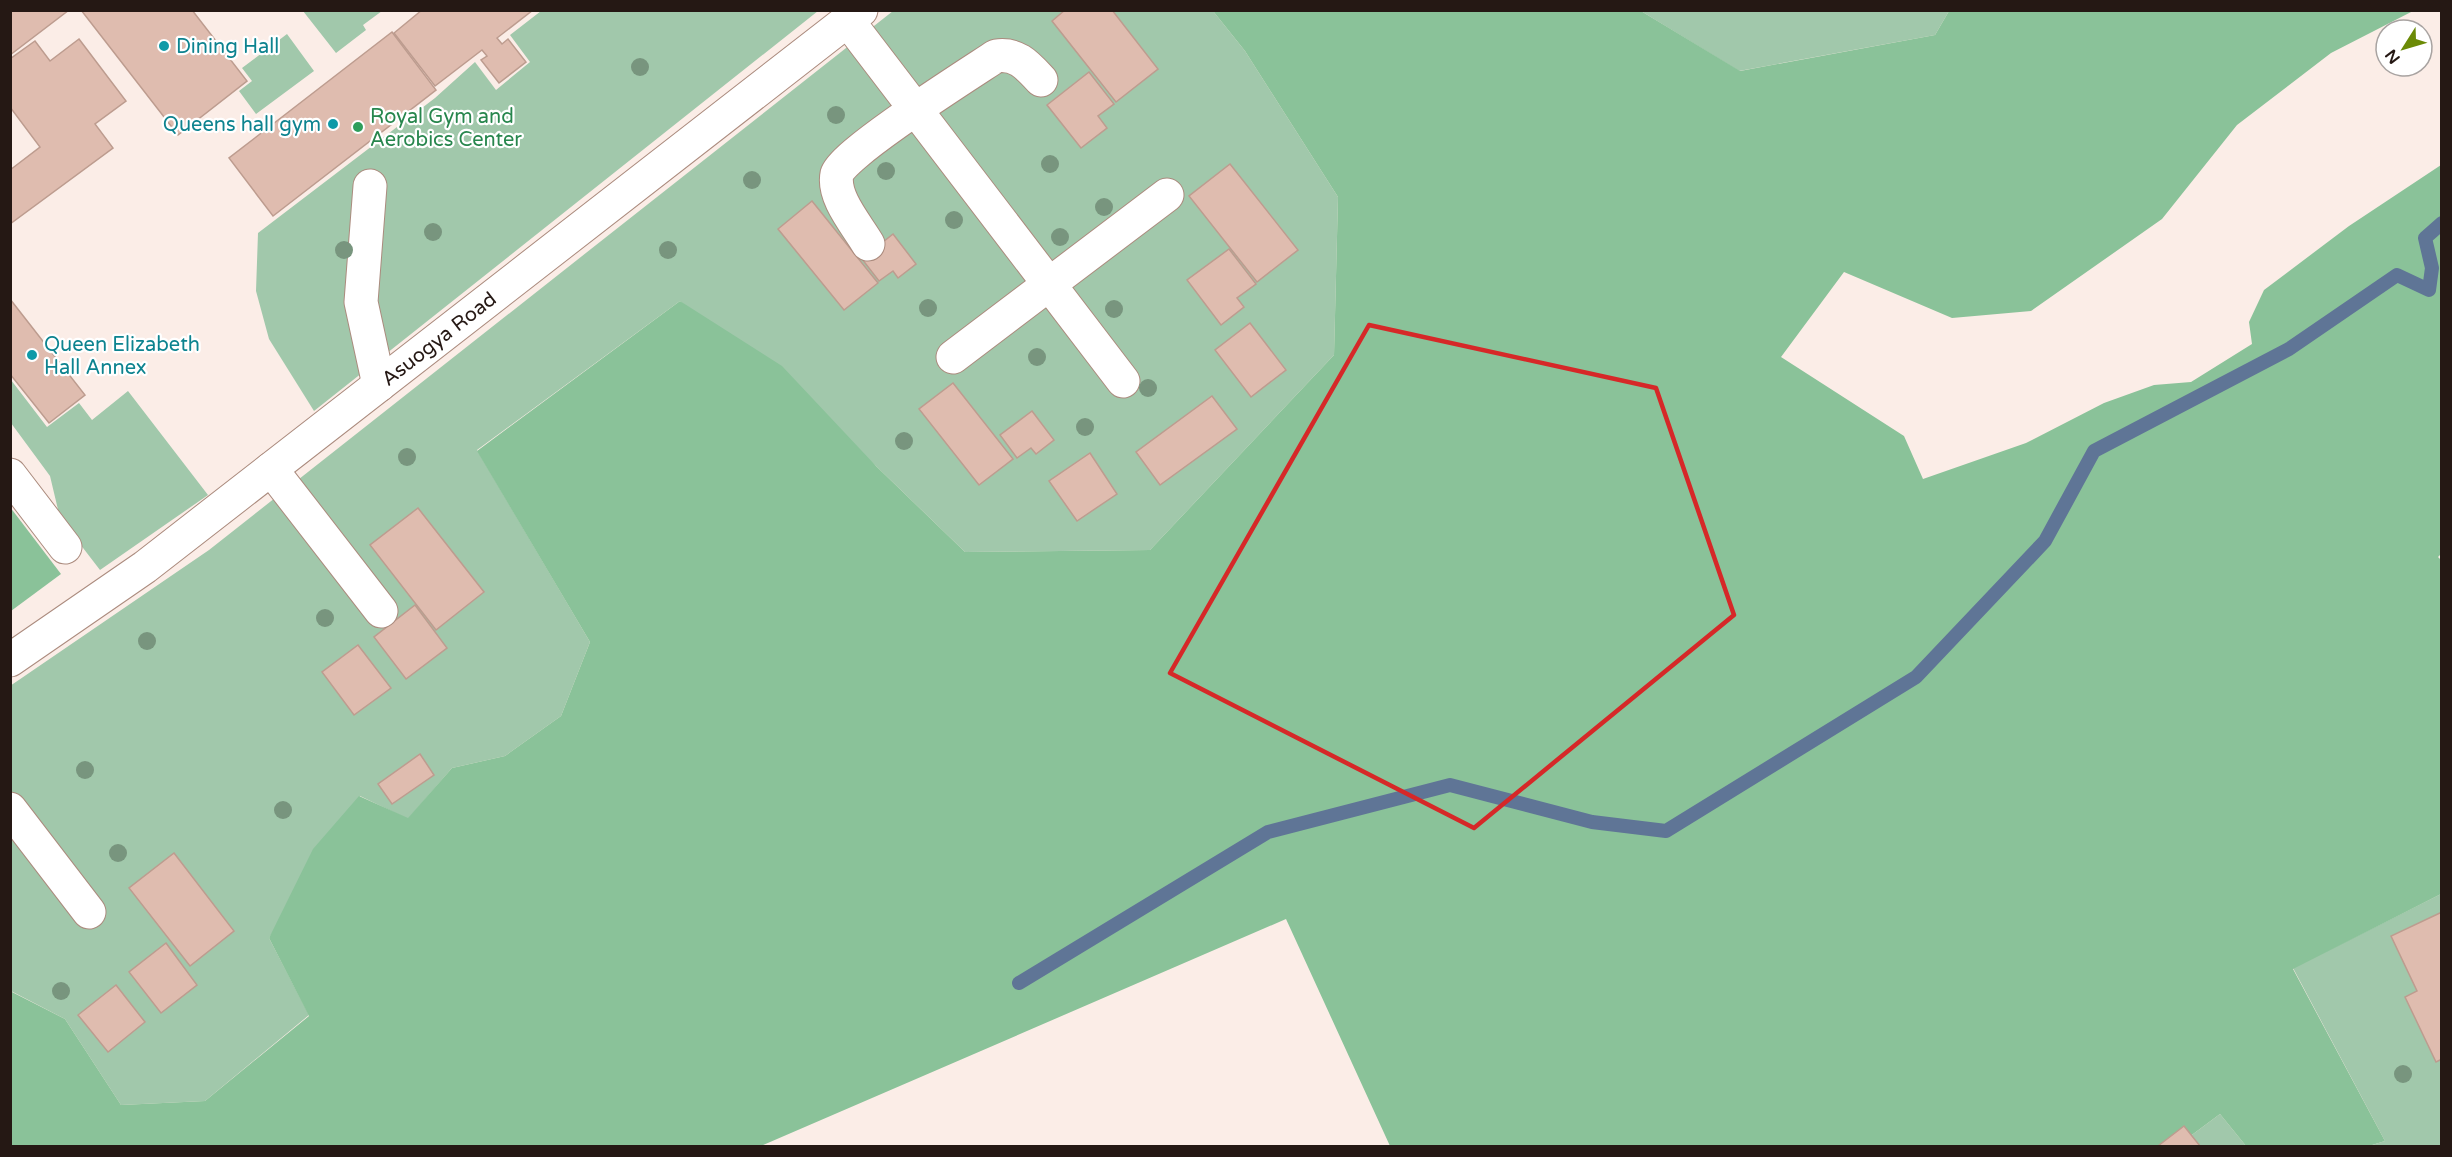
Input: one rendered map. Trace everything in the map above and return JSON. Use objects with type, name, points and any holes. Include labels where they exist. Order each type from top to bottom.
[{"type":"street","points":[[855,16],[915,109],[1123,381]]},
{"type":"street","name":"Asuogya Road","points":[[10,660],[120,586],[855,16]]},
{"type":"street","points":[[868,244],[836,189],[837,172],[848,160],[915,109],[996,56],[1008,54],[1023,61],[1041,80]]},
{"type":"street","points":[[370,186],[361,302],[379,385]]},
{"type":"street","points":[[953,357],[1167,195]]},
{"type":"street","points":[[271,469],[381,611]]},
{"type":"street","points":[[10,475],[65,547]]},
{"type":"street","points":[[10,809],[89,912]]},
{"type":"highlighted area","points":[[1369,325],[1656,388],[1734,615],[1474,828],[1170,673]]},
{"type":"green space","points":[[303,11],[382,11],[363,25],[366,30],[336,53]]},
{"type":"green space","points":[[541,11],[818,11],[314,411],[269,339],[256,291],[258,233],[435,98],[475,62],[496,90],[530,62],[510,35]]},
{"type":"green space","points":[[893,11],[1213,11],[1245,51],[1338,197],[1334,355],[1150,550],[965,552],[876,466],[680,301],[477,450],[590,642],[561,716],[505,756],[452,768],[408,819],[360,796],[269,938],[309,1015],[205,1101],[121,1105],[65,1019],[11,991],[10,686],[209,550]]},
{"type":"green space","points":[[1213,11],[1641,11],[1740,71],[1935,35],[1949,11],[2413,11],[2399,18],[2374,18],[2374,31],[2331,53],[2237,125],[2162,219],[2031,311],[1952,318],[1844,272],[1781,357],[1904,436],[1923,479],[2026,443],[2104,403],[2154,385],[2191,382],[2252,344],[2249,322],[2264,290],[2349,226],[2441,165],[2442,553],[2438,557],[2442,561],[2441,894],[2293,969],[2385,1141],[2369,1146],[2246,1146],[2220,1114],[2177,1146],[1390,1146],[1286,919],[761,1146],[11,1146],[10,991],[65,1019],[121,1105],[205,1101],[309,1016],[269,938],[313,849],[359,796],[408,818],[452,768],[505,756],[561,716],[590,642],[477,451],[680,301],[782,366],[876,466],[965,552],[1150,550],[1334,355],[1338,197],[1245,51]]},
{"type":"green space","points":[[1641,11],[1949,11],[1935,35],[1739,71]]},
{"type":"green space","points":[[287,34],[314,71],[256,114],[239,91],[252,81],[242,68]]},
{"type":"green space","points":[[11,380],[47,427],[79,403],[92,420],[128,391],[208,495],[100,570],[60,518],[50,476],[11,423]]},
{"type":"green space","points":[[10,507],[61,574],[11,611],[10,611]]},
{"type":"green space","points":[[2441,894],[2441,1146],[2369,1146],[2385,1141],[2293,968]]},
{"type":"green space","points":[[2220,1114],[2246,1146],[2177,1146]]},
{"type":"building","points":[[10,10],[69,10],[10,55]]},
{"type":"building","name":"Dining Hall","points":[[81,10],[192,10],[247,81],[178,135]]},
{"type":"building","points":[[422,10],[533,10],[497,38],[502,44],[508,39],[526,62],[499,83],[481,60],[487,56],[482,50],[435,86],[394,33]]},
{"type":"building","points":[[1065,10],[1112,10],[1158,69],[1116,102],[1052,21]]},
{"type":"building","name":"Queens hall gym","points":[[392,32],[436,90],[273,216],[229,158]]},
{"type":"building","points":[[79,39],[126,101],[95,124],[113,148],[10,224],[10,170],[40,147],[10,107],[10,59],[35,41],[50,61]]},
{"type":"building","points":[[1089,72],[1114,104],[1098,116],[1107,128],[1081,148],[1047,105]]},
{"type":"building","points":[[1230,164],[1298,250],[1257,282],[1189,196]]},
{"type":"building","points":[[812,201],[878,283],[844,310],[778,229]]},
{"type":"building","points":[[893,234],[916,264],[898,278],[893,271],[879,281],[862,259]]},
{"type":"building","points":[[1229,249],[1256,284],[1237,298],[1244,307],[1221,325],[1187,280]]},
{"type":"building","name":"Queen Elizabeth Hall Annex","points":[[10,299],[85,395],[49,423],[10,374]]},
{"type":"building","points":[[1250,323],[1286,370],[1251,397],[1215,350]]},
{"type":"building","points":[[953,383],[1013,459],[979,485],[919,409]]},
{"type":"building","points":[[1212,396],[1237,429],[1160,485],[1136,452]]},
{"type":"building","points":[[1032,411],[1054,440],[1036,454],[1031,448],[1017,458],[1000,435]]},
{"type":"building","points":[[1090,453],[1117,494],[1077,521],[1049,481]]},
{"type":"building","points":[[418,508],[484,592],[436,630],[370,545]]},
{"type":"building","points":[[415,605],[447,648],[406,679],[374,637]]},
{"type":"building","points":[[358,645],[391,688],[354,715],[322,672]]},
{"type":"building","points":[[420,754],[434,775],[392,804],[378,784]]},
{"type":"building","points":[[174,853],[234,931],[190,966],[129,888]]},
{"type":"building","points":[[2442,912],[2442,1059],[2436,1062],[2405,997],[2417,991],[2391,936]]},
{"type":"building","points":[[166,943],[197,985],[161,1013],[129,972]]},
{"type":"building","points":[[116,985],[145,1022],[108,1052],[78,1015]]},
{"type":"building","points":[[2184,1126],[2200,1146],[2158,1146]]},
{"type":"waterway","points":[[1019,983],[1268,832],[1450,785],[1592,822],[1666,831],[1916,677],[2045,541],[2094,451],[2289,349],[2397,275],[2429,290],[2432,268],[2425,238],[2442,223]]},
{"type":"place","name":"Dining Hall","points":[[164,46]]},
{"type":"place","name":"Queens hall gym","points":[[333,124]]},
{"type":"place","name":"Royal Gym and Aerobics Center","points":[[358,127]]},
{"type":"place","name":"Queen Elizabeth Hall Annex","points":[[32,355]]}]
